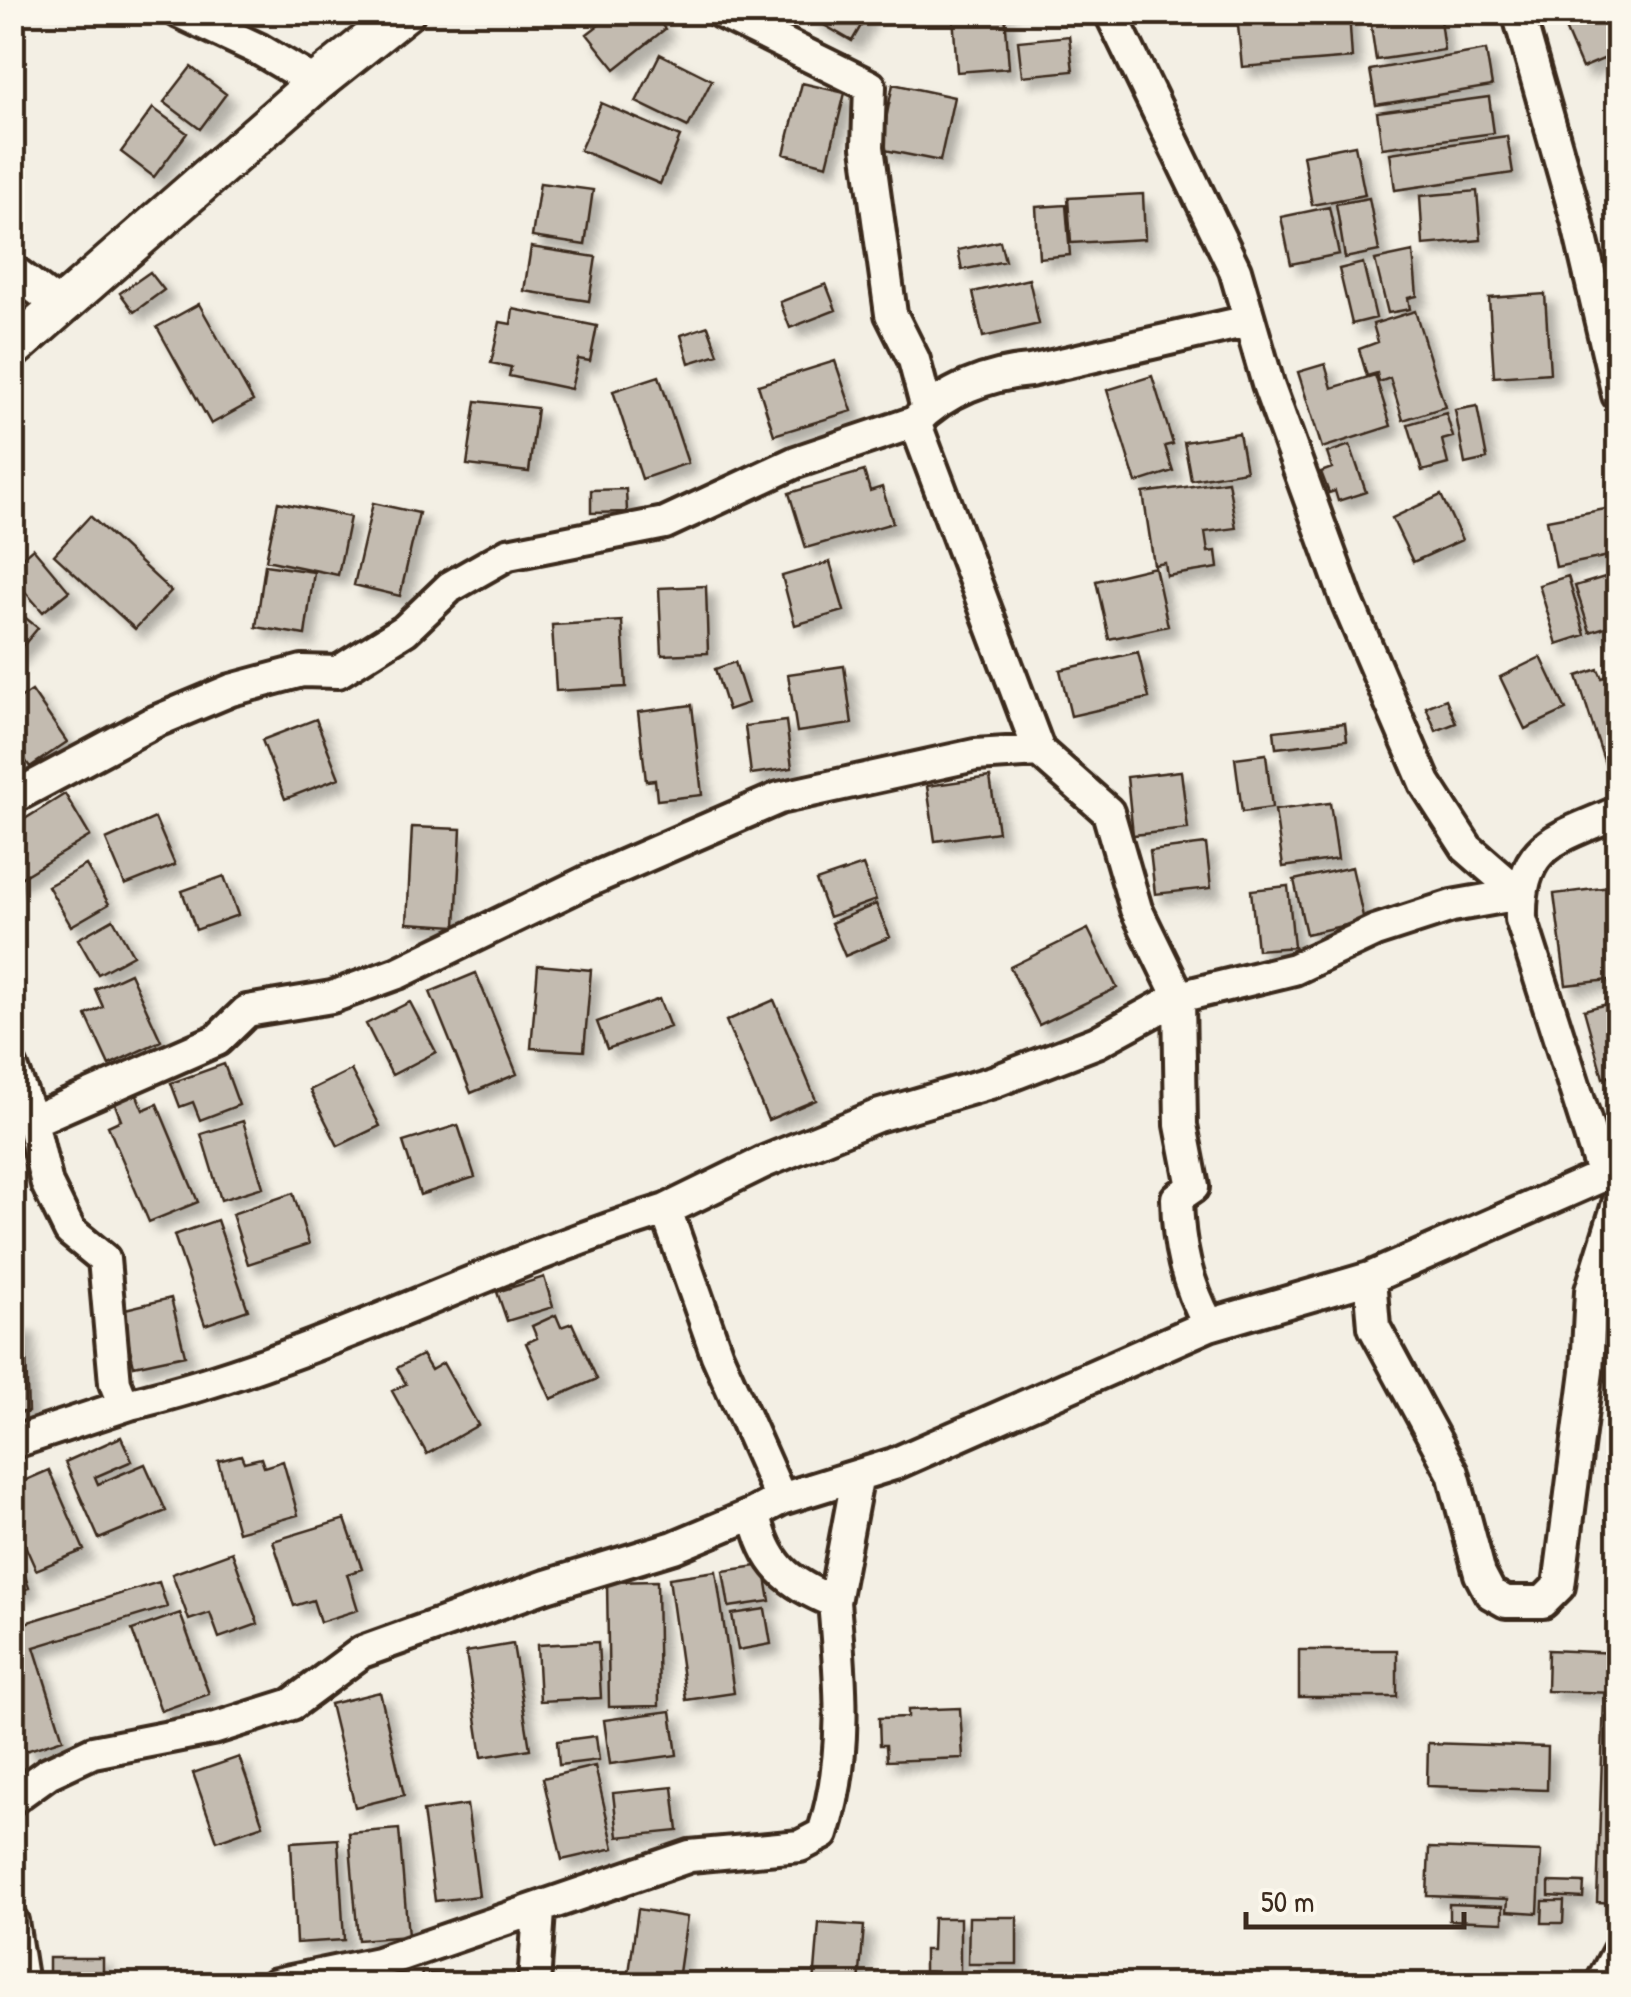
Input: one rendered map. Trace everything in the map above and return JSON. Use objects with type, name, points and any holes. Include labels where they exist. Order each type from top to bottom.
[{"type":"street","points":[[179,12],[260,50],[316,83]]},
{"type":"street","points":[[12,349],[316,83],[405,12]]},
{"type":"street","points":[[720,12],[870,86],[868,148],[890,314],[914,360],[921,415],[1039,751],[1108,812],[1136,909],[1178,998],[1182,1125],[1193,1187],[1177,1198],[1178,1250],[1192,1294],[1209,1325]]},
{"type":"street","points":[[1110,12],[1234,270],[1248,321],[1347,601],[1425,783],[1466,848],[1520,894]]},
{"type":"street","points":[[1518,12],[1577,220],[1618,395]]},
{"type":"street","points":[[12,270],[58,305]]},
{"type":"street","points":[[12,798],[152,722],[231,690],[302,670],[338,672],[405,630],[450,587],[508,554],[665,523],[796,462],[921,415],[997,373],[1030,371],[1248,321]]},
{"type":"street","points":[[32,1121],[217,1040],[246,1011],[332,997],[398,974],[586,882],[779,798],[975,755],[1039,751]]},
{"type":"street","points":[[12,1799],[48,1773],[93,1752],[216,1728],[292,1704],[362,1652],[546,1586],[674,1547],[768,1506],[857,1479],[1209,1325],[1370,1278],[1610,1172],[1521,918],[1520,894],[1530,859],[1547,844],[1618,812]]},
{"type":"street","points":[[12,1443],[292,1354],[595,1232],[666,1210],[764,1162],[877,1116],[992,1082],[1096,1042],[1178,998],[1294,968],[1375,931],[1452,906],[1520,894]]},
{"type":"street","points":[[12,1068],[32,1121],[47,1184],[70,1232],[104,1259],[112,1368],[122,1398],[130,1404]]},
{"type":"street","points":[[1370,1278],[1374,1327],[1453,1472],[1480,1574],[1490,1593],[1506,1602],[1543,1602],[1558,1586],[1587,1370],[1591,1290],[1618,1204]]},
{"type":"street","points":[[666,1210],[768,1506],[761,1546],[795,1585],[834,1602]]},
{"type":"street","points":[[276,1984],[378,1963],[690,1856],[800,1846],[824,1834],[836,1796],[841,1741],[842,1698],[834,1602],[857,1479]]},
{"type":"street","points":[[534,1984],[539,1910]]},
{"type":"street","points":[[12,1921],[22,1984]]},
{"type":"street","points":[[1601,1984],[1618,1952]]},
{"type":"building","points":[[599,12],[652,12],[665,29],[615,69],[587,34],[600,24],[594,16]]},
{"type":"building","points":[[816,12],[869,12],[852,41],[812,18]]},
{"type":"building","points":[[1005,12],[1009,68],[957,72],[953,15]]},
{"type":"building","points":[[1349,12],[1352,58],[1242,67],[1237,15]]},
{"type":"building","points":[[1369,12],[1439,12],[1444,50],[1376,60]]},
{"type":"building","points":[[1576,12],[1613,12],[1618,24],[1618,53],[1582,68],[1561,19]]},
{"type":"building","points":[[1069,36],[1073,71],[1022,76],[1018,41]]},
{"type":"building","points":[[1486,50],[1492,86],[1376,105],[1370,70]]},
{"type":"building","points":[[660,54],[712,80],[688,127],[636,102]]},
{"type":"building","points":[[191,67],[226,94],[200,129],[164,102]]},
{"type":"building","points":[[802,83],[845,93],[827,165],[784,154]]},
{"type":"building","points":[[893,84],[954,97],[940,161],[880,149]]},
{"type":"building","points":[[1489,97],[1494,133],[1382,148],[1377,112]]},
{"type":"building","points":[[601,103],[680,137],[660,184],[580,150]]},
{"type":"building","points":[[153,108],[187,133],[154,177],[121,152]]},
{"type":"building","points":[[1507,136],[1513,173],[1395,190],[1390,153]]},
{"type":"building","points":[[1355,145],[1365,195],[1312,205],[1303,155]]},
{"type":"building","points":[[540,183],[593,190],[585,245],[532,237]]},
{"type":"building","points":[[1477,191],[1481,240],[1423,245],[1420,196]]},
{"type":"building","points":[[1143,194],[1145,239],[1071,243],[1068,198]]},
{"type":"building","points":[[1369,198],[1379,251],[1345,258],[1336,204]]},
{"type":"building","points":[[1066,205],[1070,255],[1039,258],[1036,207]]},
{"type":"building","points":[[1329,207],[1339,254],[1291,264],[1281,217]]},
{"type":"building","points":[[1000,241],[1005,261],[962,270],[958,250]]},
{"type":"building","points":[[531,247],[596,257],[589,301],[524,291]]},
{"type":"building","points":[[1413,252],[1417,296],[1408,298],[1410,309],[1388,313],[1375,260]]},
{"type":"building","points":[[1363,263],[1376,318],[1352,324],[1339,269]]},
{"type":"building","points":[[150,272],[164,290],[134,312],[120,293]]},
{"type":"building","points":[[1029,279],[1039,324],[983,337],[973,292]]},
{"type":"building","points":[[826,284],[836,310],[790,328],[780,302]]},
{"type":"building","points":[[1545,294],[1550,373],[1494,377],[1489,298]]},
{"type":"building","points":[[199,304],[253,401],[211,424],[157,327]]},
{"type":"building","points":[[513,309],[597,326],[590,361],[578,359],[571,389],[509,376],[511,367],[491,363],[500,322],[511,324]]},
{"type":"building","points":[[1415,311],[1445,407],[1403,420],[1390,378],[1379,382],[1377,373],[1367,376],[1359,349],[1378,342],[1373,324]]},
{"type":"building","points":[[708,326],[718,354],[689,363],[681,335]]},
{"type":"building","points":[[835,361],[852,411],[774,435],[758,385]]},
{"type":"building","points":[[1325,364],[1332,388],[1375,375],[1391,426],[1322,448],[1298,372]]},
{"type":"building","points":[[659,376],[688,463],[642,479],[613,391]]},
{"type":"building","points":[[1152,376],[1173,444],[1165,446],[1173,471],[1136,483],[1107,390]]},
{"type":"building","points":[[476,401],[537,408],[529,472],[467,465]]},
{"type":"building","points":[[1477,406],[1487,459],[1465,464],[1455,410]]},
{"type":"building","points":[[1446,413],[1453,437],[1442,440],[1448,464],[1422,471],[1408,424]]},
{"type":"building","points":[[1239,433],[1246,471],[1191,480],[1184,442]]},
{"type":"building","points":[[1350,445],[1366,492],[1338,501],[1335,491],[1329,493],[1321,472],[1332,468],[1327,453]]},
{"type":"building","points":[[864,471],[870,491],[882,487],[893,523],[806,548],[789,493]]},
{"type":"building","points":[[1228,481],[1236,528],[1205,532],[1208,552],[1216,551],[1218,568],[1167,576],[1165,563],[1154,565],[1143,493]]},
{"type":"building","points":[[626,489],[627,512],[591,513],[591,490]]},
{"type":"building","points":[[1441,495],[1462,540],[1413,562],[1392,518]]},
{"type":"building","points":[[278,502],[350,517],[338,575],[266,560]]},
{"type":"building","points":[[373,503],[419,513],[400,596],[354,585]]},
{"type":"building","points":[[1616,507],[1618,554],[1556,567],[1547,520]]},
{"type":"building","points":[[90,516],[171,591],[135,629],[54,555]]},
{"type":"building","points":[[33,548],[69,591],[43,612],[12,577],[12,566]]},
{"type":"building","points":[[830,562],[844,611],[795,625],[782,576]]},
{"type":"building","points":[[265,565],[314,572],[305,635],[256,627]]},
{"type":"building","points":[[1155,567],[1168,626],[1109,639],[1096,581]]},
{"type":"building","points":[[1618,573],[1618,623],[1590,632],[1575,586]]},
{"type":"building","points":[[1568,576],[1585,635],[1557,644],[1539,585]]},
{"type":"building","points":[[706,586],[708,653],[662,655],[659,588]]},
{"type":"building","points":[[12,607],[38,628],[12,659]]},
{"type":"building","points":[[622,621],[626,687],[556,691],[552,625]]},
{"type":"building","points":[[1138,652],[1149,698],[1071,716],[1060,670]]},
{"type":"building","points":[[1541,657],[1566,710],[1525,729],[1500,677]]},
{"type":"building","points":[[735,662],[748,703],[728,710],[715,669]]},
{"type":"building","points":[[844,666],[852,724],[797,732],[788,674]]},
{"type":"building","points":[[1598,669],[1602,678],[1618,673],[1618,760],[1605,764],[1577,676]]},
{"type":"building","points":[[32,691],[67,742],[30,767],[12,742],[12,704]]},
{"type":"building","points":[[1446,699],[1456,723],[1436,731],[1426,707]]},
{"type":"building","points":[[692,705],[702,795],[657,800],[655,780],[646,781],[638,712]]},
{"type":"building","points":[[316,719],[339,778],[285,799],[262,740]]},
{"type":"building","points":[[786,721],[792,768],[751,774],[745,726]]},
{"type":"building","points":[[1345,723],[1347,740],[1276,748],[1274,731]]},
{"type":"building","points":[[1266,754],[1272,808],[1242,812],[1235,758]]},
{"type":"building","points":[[1181,771],[1188,829],[1133,835],[1127,777]]},
{"type":"building","points":[[990,777],[998,832],[935,841],[927,786]]},
{"type":"building","points":[[65,794],[90,836],[12,883],[12,827]]},
{"type":"building","points":[[1330,803],[1338,859],[1283,867],[1275,810]]},
{"type":"building","points":[[155,818],[175,865],[125,885],[106,840]]},
{"type":"building","points":[[412,827],[461,829],[456,926],[407,923]]},
{"type":"building","points":[[1206,844],[1211,888],[1155,894],[1150,851]]},
{"type":"building","points":[[86,865],[109,904],[71,926],[48,886]]},
{"type":"building","points":[[863,865],[876,900],[829,917],[816,881]]},
{"type":"building","points":[[1352,867],[1364,921],[1306,934],[1294,880]]},
{"type":"building","points":[[224,876],[238,915],[196,930],[182,891]]},
{"type":"building","points":[[1288,886],[1294,947],[1257,950],[1251,890]]},
{"type":"building","points":[[1611,887],[1618,979],[1566,985],[1554,894]]},
{"type":"building","points":[[876,904],[890,937],[845,956],[831,923]]},
{"type":"building","points":[[113,919],[133,955],[98,974],[78,939]]},
{"type":"building","points":[[1088,929],[1117,988],[1039,1025],[1010,967]]},
{"type":"building","points":[[538,965],[591,970],[584,1051],[531,1048]]},
{"type":"building","points":[[130,973],[161,1041],[109,1065],[86,1015],[103,1007],[95,989]]},
{"type":"building","points":[[476,973],[517,1074],[471,1093],[430,992]]},
{"type":"building","points":[[659,999],[670,1027],[607,1049],[597,1022]]},
{"type":"building","points":[[774,1000],[816,1100],[768,1120],[726,1021]]},
{"type":"building","points":[[1618,1001],[1618,1074],[1603,1078],[1584,1010]]},
{"type":"building","points":[[410,1002],[436,1052],[392,1075],[366,1024]]},
{"type":"building","points":[[224,1064],[239,1105],[200,1120],[193,1102],[180,1107],[171,1083]]},
{"type":"building","points":[[351,1070],[380,1126],[338,1146],[310,1090]]},
{"type":"building","points":[[136,1093],[143,1110],[157,1104],[198,1202],[149,1222],[108,1126],[121,1120],[114,1102]]},
{"type":"building","points":[[243,1121],[263,1187],[221,1200],[201,1134]]},
{"type":"building","points":[[458,1125],[475,1177],[420,1195],[403,1142]]},
{"type":"building","points":[[293,1193],[309,1244],[248,1264],[232,1214]]},
{"type":"building","points":[[217,1220],[248,1310],[205,1325],[174,1235]]},
{"type":"building","points":[[544,1277],[553,1307],[507,1321],[497,1292]]},
{"type":"building","points":[[171,1298],[185,1355],[134,1366],[121,1310]]},
{"type":"building","points":[[556,1315],[561,1327],[572,1323],[597,1379],[551,1399],[526,1343],[537,1338],[532,1326]]},
{"type":"building","points":[[12,1325],[25,1325],[28,1412],[12,1413]]},
{"type":"building","points":[[422,1355],[431,1370],[443,1363],[478,1425],[427,1454],[392,1391],[406,1384],[397,1368]]},
{"type":"building","points":[[121,1437],[132,1461],[95,1477],[98,1484],[145,1464],[166,1511],[99,1539],[65,1462]]},
{"type":"building","points":[[241,1455],[244,1462],[261,1458],[264,1467],[283,1461],[298,1515],[238,1532],[218,1461]]},
{"type":"building","points":[[49,1470],[84,1550],[36,1570],[12,1516],[12,1486]]},
{"type":"building","points":[[345,1519],[362,1569],[347,1574],[358,1610],[320,1622],[313,1600],[294,1606],[273,1541]]},
{"type":"building","points":[[12,1538],[29,1588],[12,1593]]},
{"type":"building","points":[[232,1552],[258,1624],[219,1638],[210,1613],[189,1620],[172,1574]]},
{"type":"building","points":[[764,1565],[770,1601],[729,1607],[723,1571]]},
{"type":"building","points":[[716,1571],[734,1693],[686,1700],[669,1578]]},
{"type":"building","points":[[657,1581],[659,1706],[609,1707],[607,1582]]},
{"type":"building","points":[[159,1582],[167,1607],[34,1647],[63,1739],[26,1751],[12,1708],[12,1627]]},
{"type":"building","points":[[765,1609],[771,1644],[738,1650],[732,1614]]},
{"type":"building","points":[[180,1613],[209,1694],[161,1711],[132,1630]]},
{"type":"building","points":[[598,1642],[601,1698],[540,1701],[537,1645]]},
{"type":"building","points":[[513,1644],[530,1749],[482,1757],[466,1652]]},
{"type":"building","points":[[1299,1650],[1397,1650],[1397,1697],[1299,1697]]},
{"type":"building","points":[[1548,1650],[1618,1653],[1618,1693],[1547,1691]]},
{"type":"building","points":[[380,1692],[404,1795],[355,1807],[330,1704]]},
{"type":"building","points":[[1604,1698],[1618,1698],[1618,1903],[1597,1902]]},
{"type":"building","points":[[960,1708],[963,1758],[887,1761],[886,1745],[880,1745],[879,1718],[908,1717],[908,1710]]},
{"type":"building","points":[[671,1711],[677,1755],[610,1764],[604,1720]]},
{"type":"building","points":[[596,1736],[599,1760],[559,1765],[557,1741]]},
{"type":"building","points":[[1428,1743],[1548,1747],[1547,1790],[1427,1786]]},
{"type":"building","points":[[239,1757],[263,1825],[217,1841],[193,1773]]},
{"type":"building","points":[[595,1766],[614,1848],[562,1860],[543,1778]]},
{"type":"building","points":[[673,1787],[678,1831],[618,1837],[613,1793]]},
{"type":"building","points":[[467,1805],[479,1896],[435,1901],[423,1811]]},
{"type":"building","points":[[399,1829],[408,1936],[358,1940],[349,1833]]},
{"type":"building","points":[[338,1839],[344,1940],[296,1943],[291,1842]]},
{"type":"building","points":[[1429,1848],[1541,1852],[1538,1913],[1507,1911],[1508,1899],[1427,1896]]},
{"type":"building","points":[[1549,1882],[1584,1883],[1583,1898],[1549,1896]]},
{"type":"building","points":[[1543,1901],[1564,1901],[1563,1923],[1542,1923]]},
{"type":"building","points":[[1449,1904],[1503,1906],[1503,1922],[1449,1920]]},
{"type":"building","points":[[638,1909],[687,1917],[678,1980],[629,1973]]},
{"type":"building","points":[[969,1917],[1017,1917],[1017,1964],[968,1964]]},
{"type":"building","points":[[933,1918],[960,1918],[960,1984],[932,1984],[932,1972],[924,1972],[924,1950],[932,1950]]},
{"type":"building","points":[[819,1923],[864,1926],[859,1984],[814,1984]]},
{"type":"building","points":[[49,1958],[103,1958],[103,1984],[49,1984]]},
{"type":"building","points":[[422,1972],[470,1979],[469,1984],[420,1984]]}]
